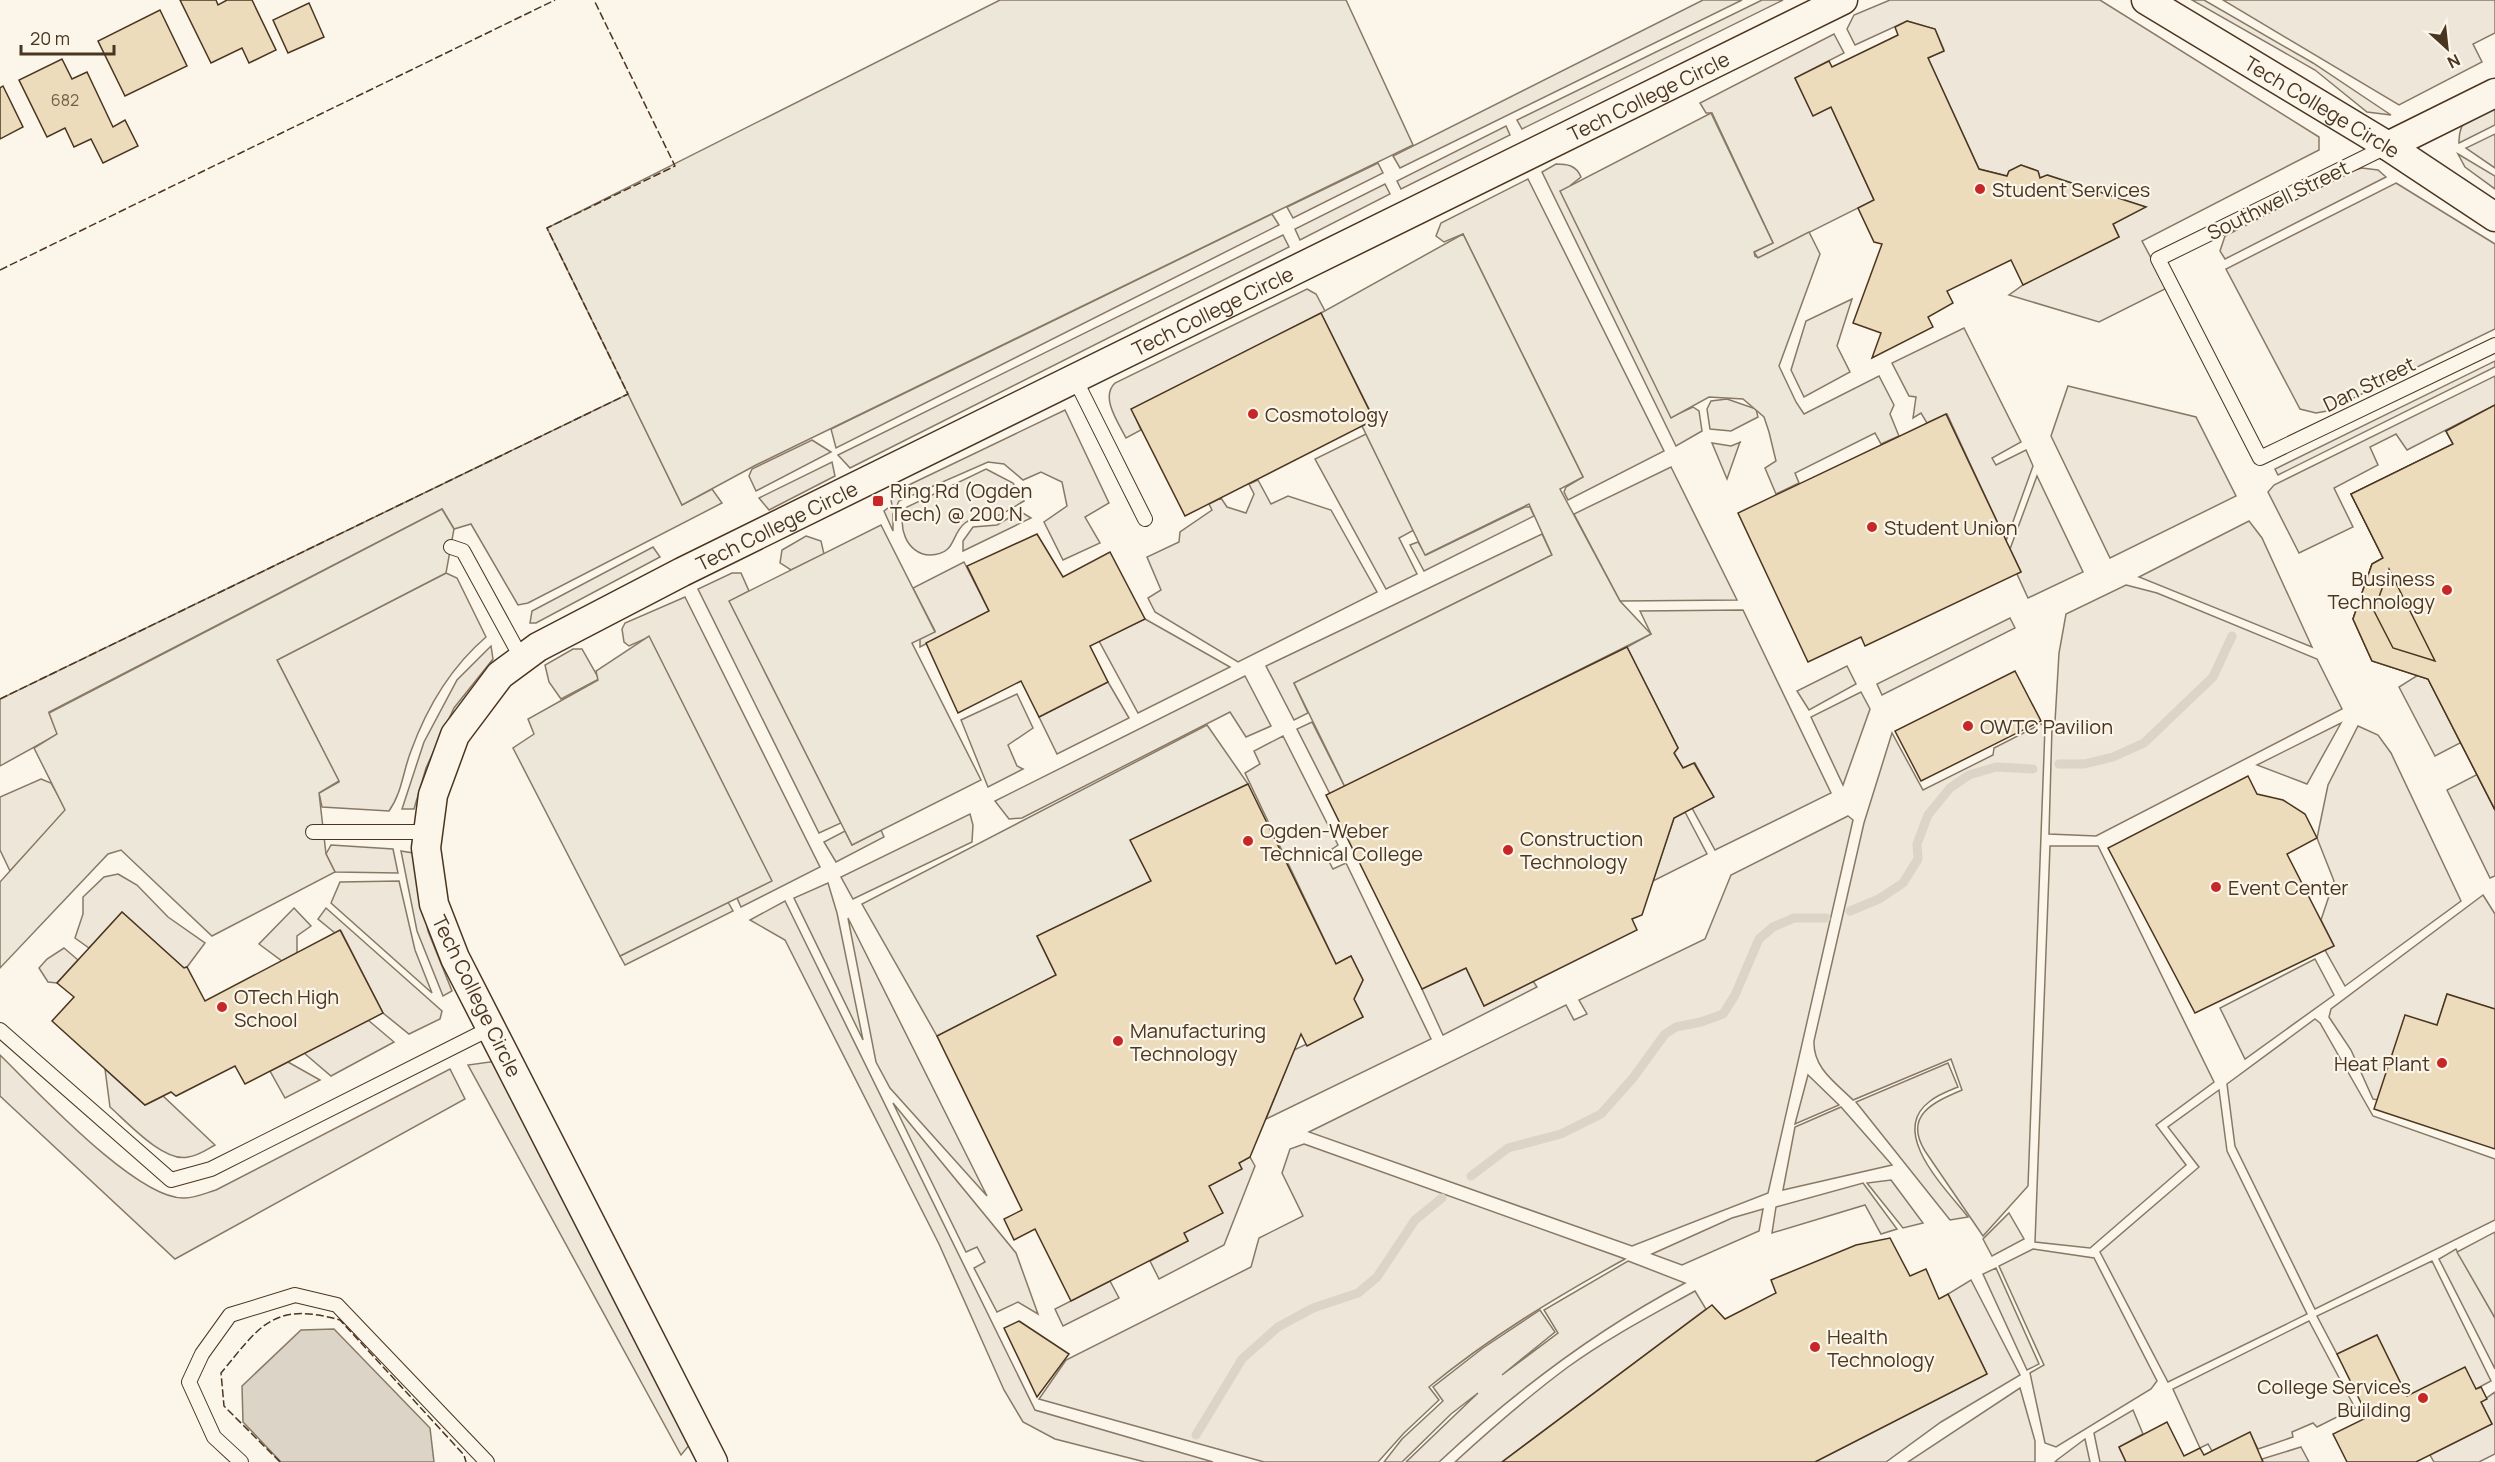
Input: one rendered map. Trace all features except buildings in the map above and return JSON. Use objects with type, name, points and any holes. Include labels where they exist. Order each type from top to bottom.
[{"type":"street","name":"Tech College Circle","points":[[704,1459],[455,958],[434,904],[426,848],[434,795],[455,735],[500,675],[538,646],[693,567],[1843,0]]},
{"type":"street","name":"Tech College Circle","points":[[2146,0],[2388,146],[2495,218]]},
{"type":"street","name":"Southwell Street","points":[[2388,146],[2495,93]]},
{"type":"lane","name":"Southwell Street","points":[[2260,458],[2158,259],[2388,146]]},
{"type":"lane","name":"Dan Street","points":[[2260,458],[2495,345]]},
{"type":"lane","points":[[1075,379],[1145,519]]},
{"type":"lane","points":[[451,547],[463,551],[522,659]]},
{"type":"lane","points":[[313,832],[428,832]]},
{"type":"lane","points":[[0,1030],[171,1180],[211,1169],[491,1028]]},
{"type":"lane","points":[[241,1462],[214,1437],[189,1382],[202,1354],[230,1315],[296,1295],[338,1305],[487,1462]]},
{"type":"shaded area","points":[[1000,0],[1346,0],[1413,145],[756,465],[682,505],[547,228]]},
{"type":"shaded area","points":[[1703,0],[1742,0],[1400,168],[1393,156]]},
{"type":"shaded area","points":[[1762,0],[1783,0],[1522,129],[1517,120]]},
{"type":"shaded area","points":[[1890,0],[2100,0],[2319,137],[2319,150],[2142,241],[2167,288],[2099,322],[2009,295],[2023,285],[2119,237],[2113,224],[2145,207],[2048,175],[2040,178],[2038,171],[2021,165],[2009,171],[2007,176],[1979,169],[1928,58],[1944,50],[1935,29],[1907,21],[1855,45],[1847,29],[1854,15]]},
{"type":"shaded area","points":[[2192,0],[2204,0],[2313,63],[2391,115],[2367,112],[2315,70]]},
{"type":"shaded area","points":[[2223,0],[2495,0],[2495,33],[2473,44],[2482,62],[2399,105]]},
{"type":"shaded area","points":[[1834,34],[1844,53],[1795,78],[1813,115],[1831,107],[1874,200],[1758,258],[1754,252],[1773,243],[1712,113],[1706,113],[1700,103]]},
{"type":"shaded area","points":[[2495,100],[2495,125],[2459,143],[2461,127],[2469,116]]},
{"type":"shaded area","points":[[1711,113],[1773,243],[1754,252],[1755,256],[1758,258],[1809,232],[1820,254],[1779,366],[1796,402],[1804,414],[1879,376],[1894,405],[1890,414],[1899,436],[1881,444],[1875,433],[1795,473],[1799,483],[1776,494],[1765,468],[1776,461],[1764,417],[1743,399],[1709,397],[1671,418],[1560,191]]},
{"type":"shaded area","points":[[1506,126],[1510,135],[1401,189],[1397,181]]},
{"type":"shaded area","points":[[2495,134],[2495,168],[2466,148]]},
{"type":"shaded area","points":[[2458,154],[2495,176],[2495,189],[2465,167]]},
{"type":"shaded area","points":[[1378,163],[1383,173],[1293,218],[1287,207]]},
{"type":"shaded area","points":[[1556,164],[1571,166],[1581,177],[1571,185],[1671,417],[1693,407],[1699,411],[1702,431],[1676,446],[1542,172]]},
{"type":"shaded area","points":[[2362,168],[2378,170],[2386,177],[2225,259],[2220,251],[2225,236],[2351,171]]},
{"type":"shaded area","points":[[1528,179],[1664,451],[1568,500],[1564,492],[1566,487],[1583,477],[1463,234],[1444,242],[1436,236],[1441,223]]},
{"type":"shaded area","points":[[2396,183],[2495,244],[2495,329],[2327,411],[2316,413],[2300,409],[2226,269]]},
{"type":"shaded area","points":[[1385,184],[1390,194],[1300,240],[1295,229]]},
{"type":"shaded area","points":[[1272,214],[1279,225],[836,448],[831,429]]},
{"type":"shaded area","points":[[1463,234],[1583,477],[1560,489],[1620,601],[1651,634],[1345,787],[1294,683],[1552,555],[1529,504],[1425,555],[1362,426],[1374,419],[1321,313]]},
{"type":"shaded area","points":[[1283,235],[1289,247],[850,468],[838,455]]},
{"type":"shaded area","points":[[1307,289],[1316,294],[1325,311],[1132,409],[1141,430],[1126,438],[1110,402],[1109,395],[1115,383]]},
{"type":"shaded area","points":[[1852,299],[1837,346],[1850,372],[1804,397],[1791,370],[1806,321]]},
{"type":"shaded area","points":[[1964,328],[2021,442],[1992,458],[1996,465],[2026,450],[2033,466],[2006,541],[1947,414],[1927,423],[1921,413],[1913,418],[1916,397],[1909,396],[1892,363]]},
{"type":"shaded area","points":[[2495,361],[2495,367],[2278,475],[2275,469]]},
{"type":"shaded area","points":[[2495,376],[2495,405],[2407,450],[2396,434],[2370,447],[2378,465],[2334,488],[2353,527],[2299,553],[2268,492],[2274,485]]},
{"type":"shaded area","points":[[2068,386],[2196,417],[2236,496],[2110,558],[2051,436]]},
{"type":"shaded area","points":[[628,394],[682,505],[712,489],[722,503],[528,603],[518,605],[471,524],[454,529],[442,509],[49,712],[58,734],[0,766],[0,699]]},
{"type":"shaded area","points":[[1727,399],[1756,409],[1758,417],[1731,431],[1710,429],[1707,409],[1711,401]]},
{"type":"shaded area","points":[[1065,410],[1109,503],[1085,517],[1100,543],[1063,560],[1044,522],[1067,506],[1062,482],[1041,472],[1023,480],[1004,464],[988,462],[899,501],[893,514],[893,531],[884,511],[892,505],[890,494]]},
{"type":"shaded area","points":[[1366,434],[1414,530],[1399,538],[1417,574],[1386,589],[1315,459]]},
{"type":"shaded area","points":[[812,440],[831,452],[756,491],[749,476],[752,469]]},
{"type":"shaded area","points":[[1740,442],[1727,479],[1712,443],[1731,446]]},
{"type":"shaded area","points":[[832,462],[835,476],[769,510],[759,498]]},
{"type":"shaded area","points":[[1671,467],[1737,600],[1620,601],[1574,514]]},
{"type":"shaded area","points":[[986,469],[1013,483],[1024,501],[1000,515],[968,521],[960,528],[949,548],[939,554],[922,554],[915,550],[909,544],[903,530],[902,522],[907,507]]},
{"type":"shaded area","points":[[2037,476],[2083,572],[2028,598],[2017,574],[2021,572],[2010,549]]},
{"type":"shaded area","points":[[1258,480],[1271,504],[1288,496],[1331,510],[1377,592],[1238,662],[1155,612],[1148,598],[1161,590],[1147,557],[1179,542],[1180,532],[1212,510],[1209,504],[1221,498],[1227,507],[1246,513],[1254,494],[1249,484]]},
{"type":"shaded area","points":[[1525,507],[1530,507],[1534,516],[1424,571],[1410,545],[1418,542],[1426,555]]},
{"type":"shaded area","points":[[442,509],[454,529],[446,573],[277,660],[339,781],[319,793],[326,854],[335,872],[212,936],[121,850],[108,854],[0,968],[0,882],[65,810],[34,748],[57,734],[49,713]]},
{"type":"shaded area","points":[[1017,513],[1023,513],[1031,518],[963,551],[963,541],[973,527],[997,525]]},
{"type":"shaded area","points":[[2249,521],[2262,538],[2312,647],[2139,577]]},
{"type":"shaded area","points":[[881,525],[935,632],[912,643],[981,780],[852,845],[729,601]]},
{"type":"shaded area","points":[[1542,534],[1552,555],[1294,683],[1308,713],[1294,720],[1266,666]]},
{"type":"shaded area","points":[[806,536],[821,541],[824,554],[791,570],[780,563],[782,550]]},
{"type":"shaded area","points":[[653,547],[660,557],[536,623],[530,623],[532,611]]},
{"type":"shaded area","points":[[964,562],[989,611],[920,647],[920,639],[935,631],[913,588]]},
{"type":"shaded area","points":[[446,573],[457,578],[486,637],[462,661],[441,689],[417,735],[397,797],[389,811],[322,807],[319,793],[339,782],[277,660]]},
{"type":"shaded area","points":[[732,573],[741,573],[749,591],[730,601],[841,823],[819,833],[698,589]]},
{"type":"shaded area","points":[[2126,585],[2157,593],[2317,659],[2342,709],[2096,836],[2049,834],[2052,727],[2055,722],[2059,653],[2066,614]]},
{"type":"shaded area","points":[[685,597],[820,867],[741,907],[737,898],[771,881],[649,637],[629,646],[624,642],[622,629],[625,623]]},
{"type":"shaded area","points":[[1743,610],[1831,793],[1715,850],[1692,808],[1713,797],[1695,763],[1683,768],[1674,753],[1678,748],[1627,647],[1651,634],[1640,611]]},
{"type":"shaded area","points":[[2010,618],[2015,628],[1882,695],[1877,684]]},
{"type":"shaded area","points":[[1145,619],[1230,667],[1138,713],[1099,641]]},
{"type":"shaded area","points":[[649,636],[772,881],[620,956],[513,748],[534,734],[528,719],[598,680],[596,671]]},
{"type":"shaded area","points":[[491,646],[493,659],[454,708],[426,768],[414,809],[402,809],[424,742],[457,680]]},
{"type":"shaded area","points":[[573,649],[582,649],[599,679],[561,699],[549,682],[545,665]]},
{"type":"shaded area","points":[[1847,666],[1856,684],[1809,710],[1797,691]]},
{"type":"shaded area","points":[[2418,675],[2428,679],[2462,742],[2435,756],[2399,687]]},
{"type":"shaded area","points":[[1245,676],[1271,726],[1246,737],[1230,712],[1022,818],[1009,819],[995,801]]},
{"type":"shaded area","points":[[1108,682],[1129,718],[1057,754],[1039,717]]},
{"type":"shaded area","points":[[1861,692],[1870,709],[1843,785],[1811,717]]},
{"type":"shaded area","points":[[1017,694],[1033,728],[1008,745],[1017,766],[1023,769],[988,787],[961,720]]},
{"type":"shaded area","points":[[1312,722],[1345,787],[1330,794],[1297,729]]},
{"type":"shaded area","points":[[2341,723],[2307,784],[2257,765]]},
{"type":"shaded area","points":[[2041,724],[2045,727],[2028,1186],[1983,1236],[1919,1139],[1920,1119],[1925,1112],[1932,1105],[1962,1090],[1951,1059],[1853,1100],[1832,1081],[1821,1067],[1814,1041],[1864,823],[1892,733],[1923,790],[1993,755],[1994,748]]},
{"type":"shaded area","points":[[1207,725],[1248,784],[1131,840],[1151,881],[1037,936],[1056,975],[937,1036],[862,904]]},
{"type":"shaded area","points":[[2358,726],[2378,735],[2391,753],[2461,901],[2345,986],[2325,950],[2334,946],[2321,920],[2334,881],[2317,838],[2328,785]]},
{"type":"shaded area","points":[[1283,736],[1338,845],[1325,854],[1333,869],[1346,863],[1431,1039],[1266,1119],[1294,1050],[1363,1017],[1354,999],[1363,980],[1351,956],[1336,964],[1245,773],[1260,764],[1254,751]]},
{"type":"shaded area","points":[[2478,774],[2495,810],[2495,876],[2490,878],[2447,790]]},
{"type":"shaded area","points":[[41,779],[51,783],[66,810],[10,871],[0,850],[0,797]]},
{"type":"shaded area","points":[[1685,812],[1707,854],[1653,881],[1674,818]]},
{"type":"shaded area","points":[[970,814],[973,825],[972,842],[853,899],[841,877]]},
{"type":"shaded area","points":[[1848,816],[1853,820],[1768,1193],[1632,1246],[1309,1132],[1566,1005],[1574,1020],[1587,1014],[1579,1000],[1705,939],[1731,875]]},
{"type":"shaded area","points":[[881,830],[884,837],[836,862],[824,842],[845,831],[852,845]]},
{"type":"shaded area","points":[[331,845],[393,849],[398,873],[335,872],[326,854]]},
{"type":"shaded area","points":[[2050,846],[2098,846],[2214,1082],[2156,1125],[2186,1165],[2090,1248],[2035,1242]]},
{"type":"shaded area","points":[[401,851],[413,853],[428,931],[452,991],[443,996],[417,931]]},
{"type":"shaded area","points":[[118,874],[137,885],[168,917],[205,943],[187,967],[184,968],[122,912],[89,948],[75,938],[83,914],[83,897],[104,877]]},
{"type":"shaded area","points":[[399,881],[415,950],[432,993],[331,903],[340,882]]},
{"type":"shaded area","points":[[828,883],[837,913],[863,1040],[794,898]]},
{"type":"shaded area","points":[[2483,895],[2495,914],[2495,1009],[2447,994],[2437,1025],[2378,1100],[2373,1099],[2351,1050],[2329,1017],[2331,1009]]},
{"type":"shaded area","points":[[785,901],[1035,1410],[1213,1462],[1145,1462],[1055,1439],[1023,1422],[1004,1390],[939,1244],[785,940],[750,920]]},
{"type":"shaded area","points":[[728,902],[733,911],[625,965],[620,956]]},
{"type":"shaded area","points":[[294,908],[311,926],[297,936],[297,953],[282,961],[259,944]]},
{"type":"shaded area","points":[[326,908],[442,1011],[440,1019],[409,1034],[383,1013],[341,931],[335,933],[318,919]]},
{"type":"shaded area","points":[[848,918],[987,1196],[890,1088],[876,1062]]},
{"type":"shaded area","points":[[64,948],[78,960],[57,983],[48,982],[39,968],[47,959]]},
{"type":"shaded area","points":[[2315,959],[2334,995],[2245,1059],[2220,1008]]},
{"type":"shaded area","points":[[1466,968],[1484,1006],[1533,981],[1537,987],[1443,1035],[1422,989]]},
{"type":"shaded area","points":[[2315,1019],[2320,1023],[2373,1116],[2495,1159],[2495,1220],[2315,1309],[2235,1146],[2227,1084]]},
{"type":"shaded area","points":[[368,1020],[394,1042],[331,1076],[304,1053]]},
{"type":"shaded area","points":[[0,1055],[88,1141],[115,1163],[141,1182],[165,1194],[185,1198],[216,1190],[450,1069],[465,1099],[175,1259],[0,1096]]},
{"type":"shaded area","points":[[497,1061],[691,1443],[681,1455],[468,1065]]},
{"type":"shaded area","points":[[288,1062],[320,1080],[285,1098],[270,1071]]},
{"type":"shaded area","points":[[1948,1063],[1958,1087],[1929,1102],[1918,1115],[1915,1129],[1918,1145],[1925,1161],[1968,1217],[1950,1220],[1856,1102]]},
{"type":"shaded area","points":[[105,1069],[145,1105],[163,1096],[215,1145],[188,1157],[178,1157],[157,1148],[110,1107]]},
{"type":"shaded area","points":[[1808,1075],[1839,1105],[1795,1124]]},
{"type":"shaded area","points":[[2219,1090],[2227,1151],[2307,1314],[2168,1382],[2100,1252],[2199,1167],[2168,1127]]},
{"type":"shaded area","points":[[893,1103],[1016,1253],[1038,1314],[1018,1302],[997,1312],[974,1268],[985,1262],[977,1247],[966,1252]]},
{"type":"shaded area","points":[[1841,1107],[1892,1165],[1783,1190],[1795,1127]]},
{"type":"shaded area","points":[[1304,1144],[1625,1259],[1524,1319],[1476,1351],[1429,1387],[1439,1400],[1404,1433],[1378,1462],[1264,1462],[1039,1399],[1066,1360],[1251,1267],[1259,1238],[1303,1216],[1282,1173],[1290,1149]]},
{"type":"shaded area","points":[[1250,1157],[1255,1166],[1224,1245],[1159,1279],[1150,1261],[1188,1241],[1184,1233],[1209,1186],[1241,1169],[1239,1163]]},
{"type":"shaded area","points":[[1891,1180],[1923,1223],[1903,1228],[1867,1183]]},
{"type":"shaded area","points":[[1863,1183],[1897,1229],[1881,1234],[1865,1205],[1772,1233],[1776,1207]]},
{"type":"shaded area","points":[[1763,1209],[1759,1231],[1682,1265],[1652,1254],[1732,1218]]},
{"type":"shaded area","points":[[2009,1213],[2024,1239],[1992,1256],[1983,1239]]},
{"type":"shaded area","points":[[2495,1232],[2495,1318],[2457,1252]]},
{"type":"shaded area","points":[[2033,1249],[2094,1258],[2157,1381],[2151,1389],[2056,1447],[2045,1443],[2030,1373],[2044,1365],[1999,1266]]},
{"type":"shaded area","points":[[2456,1249],[2495,1318],[2495,1369],[2439,1259]]},
{"type":"shaded area","points":[[1628,1261],[1685,1283],[1619,1321],[1556,1364],[1496,1411],[1439,1462],[1406,1462],[1478,1393],[1451,1414],[1402,1462],[1384,1462],[1402,1439],[1443,1401],[1433,1387],[1483,1348],[1540,1310],[1555,1332],[1502,1375],[1558,1333],[1544,1310]]},
{"type":"shaded area","points":[[2432,1261],[2491,1381],[2476,1389],[2407,1396],[2377,1335],[2337,1354],[2317,1316]]},
{"type":"shaded area","points":[[1996,1268],[2039,1364],[2027,1370],[1983,1274]]},
{"type":"shaded area","points":[[1971,1280],[2020,1375],[1941,1422],[1886,1462],[1815,1462],[1987,1374],[1948,1294]]},
{"type":"shaded area","points":[[1110,1281],[1119,1298],[1063,1326],[1055,1309]]},
{"type":"shaded area","points":[[1695,1291],[1706,1309],[1502,1462],[1455,1462],[1510,1413],[1583,1356]]},
{"type":"shaded area","points":[[2309,1321],[2355,1408],[2317,1427],[2313,1423],[2292,1432],[2293,1437],[2258,1449],[2250,1433],[2212,1451],[2208,1444],[2200,1448],[2173,1389]]},
{"type":"shaded area","points":[[334,1329],[430,1428],[434,1462],[281,1462],[243,1422],[242,1386],[301,1330]]},
{"type":"shaded area","points":[[2020,1388],[2035,1441],[2035,1462],[1908,1462]]},
{"type":"shaded area","points":[[2495,1392],[2495,1454],[2479,1462],[2434,1462],[2430,1455],[2492,1424],[2481,1402]]},
{"type":"shaded area","points":[[2133,1410],[2143,1434],[2119,1447],[2126,1462],[2100,1462],[2094,1433]]},
{"type":"shaded area","points":[[2085,1439],[2090,1462],[2055,1462],[2057,1460]]},
{"type":"shaded area","points":[[2301,1447],[2309,1462],[2263,1462],[2262,1459]]},
{"type":"waterway","points":[[2059,764],[2084,764],[2113,757],[2144,743],[2213,677],[2232,636]]},
{"type":"waterway","points":[[1850,911],[1879,899],[1903,883],[1918,859],[1917,844],[1928,815],[1950,788],[1969,775],[1996,767],[2033,769]]},
{"type":"waterway","points":[[1471,1176],[1508,1148],[1561,1134],[1601,1114],[1633,1078],[1665,1034],[1676,1027],[1701,1022],[1723,1014],[1735,995],[1759,939],[1773,927],[1794,918],[1826,918]]},
{"type":"waterway","points":[[1196,1435],[1242,1359],[1278,1327],[1313,1308],[1358,1293],[1377,1277],[1415,1220],[1442,1198]]},
{"type":"fence","points":[[0,270],[555,0]]},
{"type":"fence","points":[[0,699],[628,394],[547,228],[675,166],[594,0]]},
{"type":"fence","points":[[280,1462],[224,1406],[221,1373],[258,1331],[283,1316],[299,1314],[340,1320],[464,1455],[466,1462]]},
{"type":"place","name":"Student Services","points":[[1980,189]]},
{"type":"place","name":"Cosmotology","points":[[1253,414]]},
{"type":"place","name":"Ring Rd (Ogden Tech) @ 200 N","points":[[878,501]]},
{"type":"place","name":"Student Union","points":[[1872,527]]},
{"type":"place","name":"Business Technology","points":[[2447,590]]},
{"type":"place","name":"OWTC Pavilion","points":[[1968,726]]},
{"type":"place","name":"Ogden-Weber Technical College","points":[[1248,841]]},
{"type":"place","name":"Construction Technology","points":[[1508,850]]},
{"type":"place","name":"Event Center","points":[[2216,887]]},
{"type":"place","name":"OTech High School","points":[[222,1007]]},
{"type":"place","name":"Manufacturing Technology","points":[[1118,1041]]},
{"type":"place","name":"Heat Plant","points":[[2442,1063]]},
{"type":"place","name":"Health Technology","points":[[1815,1347]]},
{"type":"place","name":"College Services Building","points":[[2423,1398]]}]
